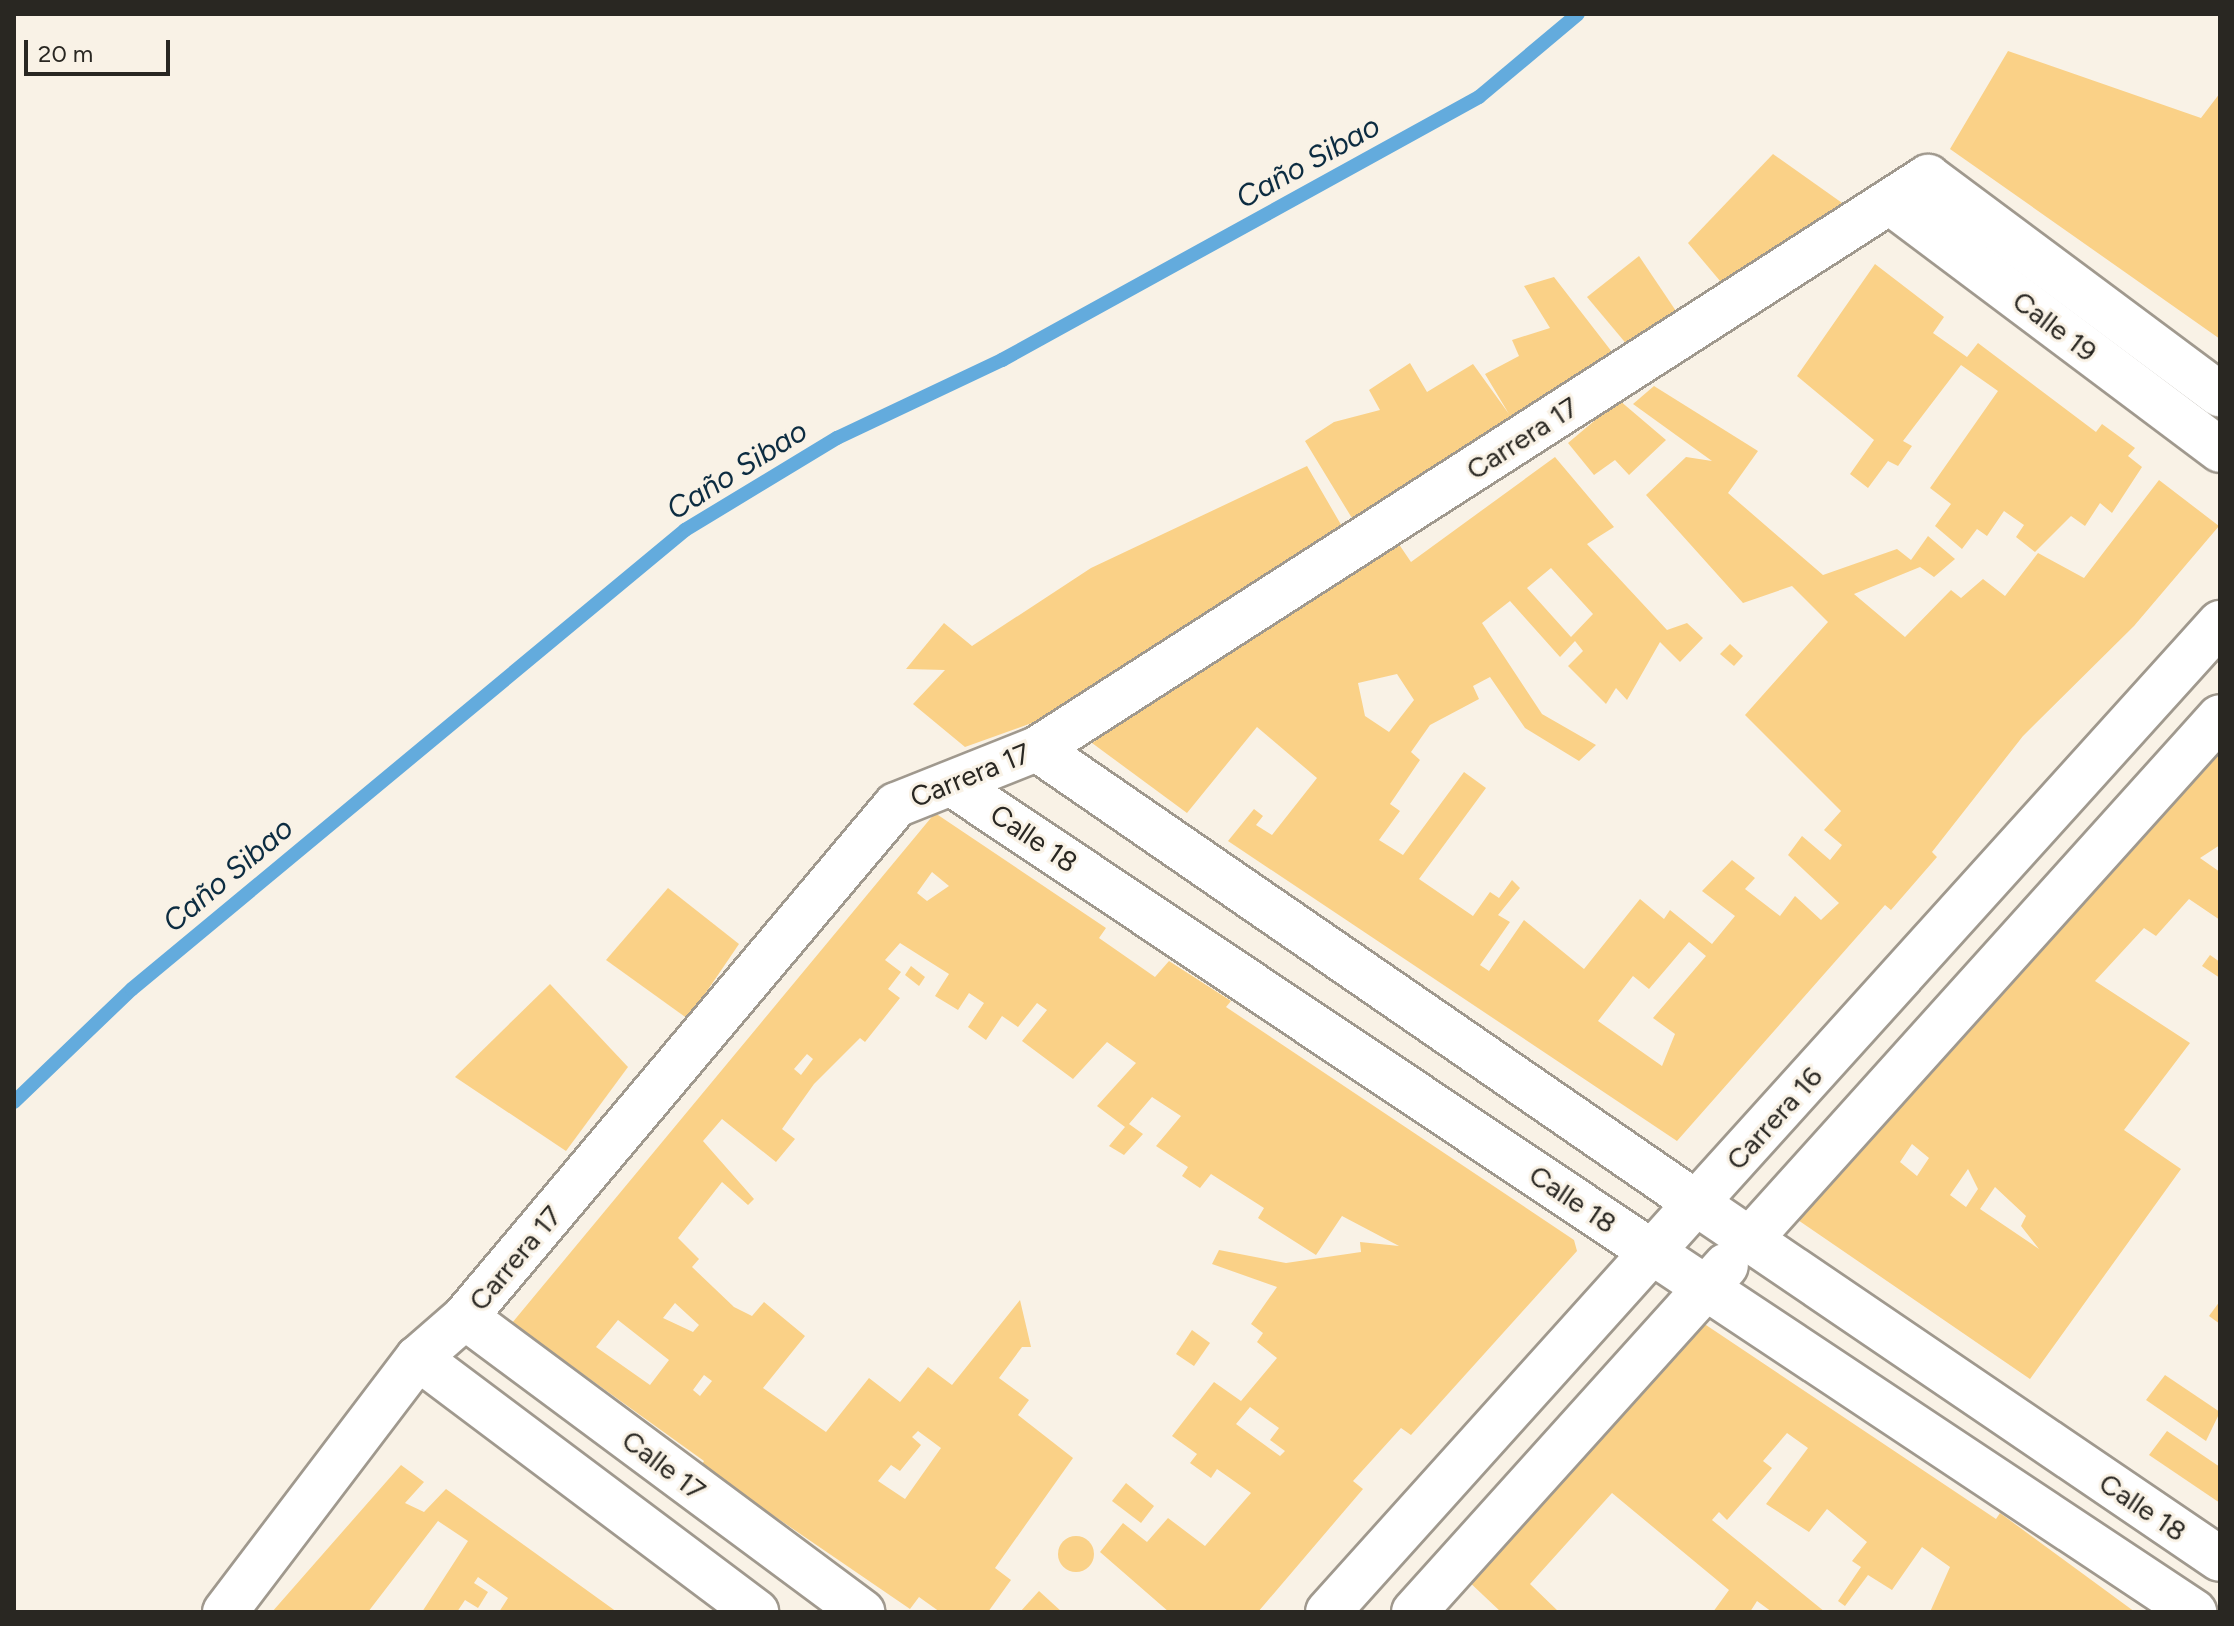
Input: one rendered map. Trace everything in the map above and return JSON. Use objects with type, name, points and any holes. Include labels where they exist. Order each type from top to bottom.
[{"type":"street","name":"Carrera 17","points":[[225,1612],[418,1358],[465,1317],[896,805],[1037,749],[1928,177]]},
{"type":"street","name":"Calle 19","points":[[1928,177],[2220,395]]},
{"type":"street","name":"Calle 19","points":[[1890,202],[2220,450]]},
{"type":"street","name":"Carrera 16","points":[[1328,1612],[2220,623]]},
{"type":"street","points":[[1414,1612],[2220,717]]},
{"type":"street","name":"Calle 18","points":[[1037,749],[2220,1559]]},
{"type":"street","name":"Calle 18","points":[[952,784],[2194,1612]]},
{"type":"street","name":"Calle 17","points":[[465,1317],[862,1612]]},
{"type":"street","points":[[418,1358],[756,1612]]},
{"type":"building","points":[[2008,51],[2201,118],[2220,93],[2220,339],[1950,149]]},
{"type":"building","points":[[1773,154],[1845,205],[1726,288],[1688,243]]},
{"type":"building","points":[[1639,256],[1678,314],[1629,347],[1587,297]]},
{"type":"building","points":[[1875,264],[1944,317],[1933,333],[1967,357],[1978,343],[2096,432],[2102,424],[2135,448],[2128,456],[2142,467],[2112,513],[2100,503],[2085,526],[2071,516],[2035,552],[2016,537],[2024,525],[2004,511],[1987,536],[1977,529],[1962,549],[1935,526],[1951,504],[1930,488],[1998,391],[1961,365],[1903,441],[1912,446],[1898,466],[1888,461],[1868,488],[1850,474],[1874,440],[1797,376]]},
{"type":"building","points":[[1554,277],[1612,352],[1358,528],[1305,441],[1334,422],[1380,410],[1369,390],[1410,363],[1427,392],[1473,364],[1509,414],[1485,374],[1519,356],[1512,340],[1550,328],[1524,286]]},
{"type":"building","points":[[1654,386],[1758,451],[1728,493],[1823,575],[1897,549],[1911,560],[1928,536],[1955,559],[1934,577],[1920,567],[1854,594],[1905,637],[1951,590],[1961,598],[1983,579],[2005,596],[2038,553],[2084,578],[2159,480],[2219,526],[2134,626],[2023,736],[1932,852],[1937,857],[1891,910],[1885,905],[1677,1141],[1228,841],[1254,809],[1263,816],[1256,825],[1272,835],[1317,778],[1257,727],[1187,813],[1092,743],[1394,537],[1411,562],[1555,457],[1614,527],[1587,544],[1667,630],[1687,623],[1703,638],[1680,662],[1660,642],[1627,700],[1616,688],[1606,704],[1568,666],[1583,651],[1575,641],[1560,657],[1510,601],[1482,623],[1542,714],[1596,745],[1579,761],[1525,728],[1490,677],[1473,686],[1479,699],[1430,725],[1411,752],[1420,760],[1390,804],[1400,811],[1379,840],[1403,855],[1464,772],[1486,788],[1419,879],[1473,916],[1490,892],[1499,898],[1512,880],[1520,888],[1498,915],[1510,922],[1480,965],[1489,971],[1524,920],[1584,969],[1640,899],[1664,919],[1670,910],[1712,944],[1735,916],[1702,891],[1732,860],[1755,878],[1745,889],[1780,916],[1795,896],[1821,920],[1839,903],[1788,855],[1802,836],[1830,860],[1842,845],[1824,830],[1841,811],[1745,715],[1828,622],[1792,586],[1743,603],[1646,495],[1686,457],[1712,461],[1633,404]],"holes":[[[1551,568],[1593,614],[1571,637],[1527,588]],[[1397,674],[1414,700],[1389,732],[1365,716],[1358,683]],[[1689,942],[1706,956],[1653,1018],[1675,1034],[1662,1066],[1598,1021],[1633,976],[1649,989]]]},
{"type":"building","points":[[1619,400],[1666,440],[1629,475],[1615,460],[1594,475],[1568,443]]},
{"type":"building","points":[[1307,466],[1347,535],[1043,719],[965,747],[913,704],[945,670],[906,669],[944,623],[972,646],[1091,568]]},
{"type":"building","points":[[1730,644],[1743,656],[1734,666],[1720,654]]},
{"type":"building","points":[[2220,732],[2220,845],[2200,858],[2220,872],[2220,920],[2189,899],[2156,936],[2144,928],[2095,981],[2190,1043],[2124,1130],[2181,1169],[2030,1379],[1795,1218]],"holes":[[[1912,1144],[1929,1158],[1917,1176],[1900,1162]],[[1968,1169],[1978,1189],[1966,1207],[1950,1195]],[[1995,1187],[2026,1216],[2021,1226],[2039,1249],[1980,1209]]]},
{"type":"building","points":[[935,813],[1106,928],[1099,938],[1155,977],[1169,961],[1231,1001],[1226,1007],[1574,1240],[1577,1251],[1411,1435],[1401,1428],[1353,1481],[1363,1489],[1258,1612],[1169,1612],[1100,1552],[1123,1523],[1147,1542],[1168,1518],[1205,1546],[1251,1493],[1217,1469],[1211,1478],[1190,1463],[1197,1454],[1172,1436],[1214,1382],[1241,1401],[1277,1358],[1257,1342],[1263,1333],[1251,1324],[1277,1287],[1212,1264],[1219,1250],[1286,1263],[1361,1252],[1360,1242],[1399,1246],[1342,1216],[1316,1255],[1258,1218],[1264,1208],[1211,1174],[1200,1188],[1182,1176],[1188,1167],[1156,1146],[1181,1116],[1152,1097],[1129,1124],[1143,1134],[1124,1155],[1109,1146],[1125,1127],[1097,1106],[1136,1063],[1107,1042],[1073,1079],[1022,1041],[1047,1010],[1037,1003],[1018,1027],[1002,1016],[986,1040],[968,1027],[984,1003],[969,993],[958,1010],[935,996],[949,974],[900,943],[885,960],[901,972],[888,989],[900,998],[865,1042],[860,1038],[814,1084],[782,1129],[795,1139],[776,1162],[722,1119],[703,1141],[754,1199],[748,1205],[722,1182],[678,1238],[699,1259],[692,1267],[734,1307],[752,1316],[764,1302],[805,1336],[763,1388],[826,1432],[869,1378],[900,1402],[928,1367],[952,1385],[1020,1300],[1031,1347],[1022,1347],[999,1378],[1029,1400],[1018,1415],[1073,1458],[995,1568],[1011,1580],[988,1612],[940,1612],[919,1597],[910,1609],[701,1466],[704,1461],[512,1323]],"holes":[[[932,872],[949,886],[927,901],[917,893]],[[807,1054],[813,1059],[801,1075],[794,1069]],[[675,1303],[699,1325],[693,1332],[663,1318]],[[618,1320],[669,1360],[650,1385],[596,1347]],[[704,1375],[712,1381],[700,1396],[693,1390]],[[1250,1407],[1279,1428],[1270,1440],[1285,1451],[1280,1456],[1236,1424]],[[918,1431],[941,1448],[905,1499],[878,1481],[891,1465],[900,1471],[921,1445],[912,1437]]]},
{"type":"building","points":[[668,888],[739,944],[688,1019],[606,960]]},
{"type":"building","points":[[2210,955],[2220,962],[2220,978],[2202,966]]},
{"type":"building","points":[[911,966],[925,977],[919,986],[905,975]]},
{"type":"building","points":[[550,984],[628,1067],[566,1151],[455,1077]]},
{"type":"building","points":[[2220,1301],[2220,1324],[2209,1316]]},
{"type":"building","points":[[1703,1323],[1996,1519],[2000,1513],[2135,1612],[1930,1612],[1950,1567],[1922,1547],[1892,1590],[1868,1575],[1845,1606],[1838,1601],[1861,1567],[1852,1561],[1867,1542],[1827,1509],[1809,1532],[1766,1504],[1808,1448],[1787,1433],[1763,1461],[1772,1468],[1727,1520],[1719,1512],[1712,1520],[1825,1612],[1772,1612],[1757,1601],[1750,1612],[1713,1612],[1729,1590],[1612,1493],[1530,1584],[1559,1612],[1501,1612],[1465,1578]]},
{"type":"building","points":[[1192,1330],[1210,1343],[1194,1366],[1176,1354]]},
{"type":"building","points":[[2165,1375],[2220,1412],[2206,1441],[2146,1400]]},
{"type":"building","points":[[2167,1431],[2220,1467],[2220,1503],[2149,1455]]},
{"type":"building","points":[[401,1465],[424,1482],[405,1503],[424,1512],[446,1489],[617,1612],[499,1612],[508,1598],[478,1577],[474,1583],[488,1592],[478,1608],[465,1600],[457,1612],[422,1612],[468,1541],[438,1521],[368,1612],[272,1612]]},
{"type":"building","points":[[1126,1483],[1154,1506],[1141,1523],[1112,1501]]},
{"type":"building","points":[[1076,1536],[1089,1541],[1094,1554],[1089,1567],[1076,1572],[1063,1567],[1058,1554],[1063,1541]]},
{"type":"building","points":[[1039,1591],[1062,1612],[1020,1612]]},
{"type":"waterway","name":"Caño Sibao","points":[[14,1102],[132,989],[685,530],[837,438],[1002,360],[1479,97],[1578,14]]}]
